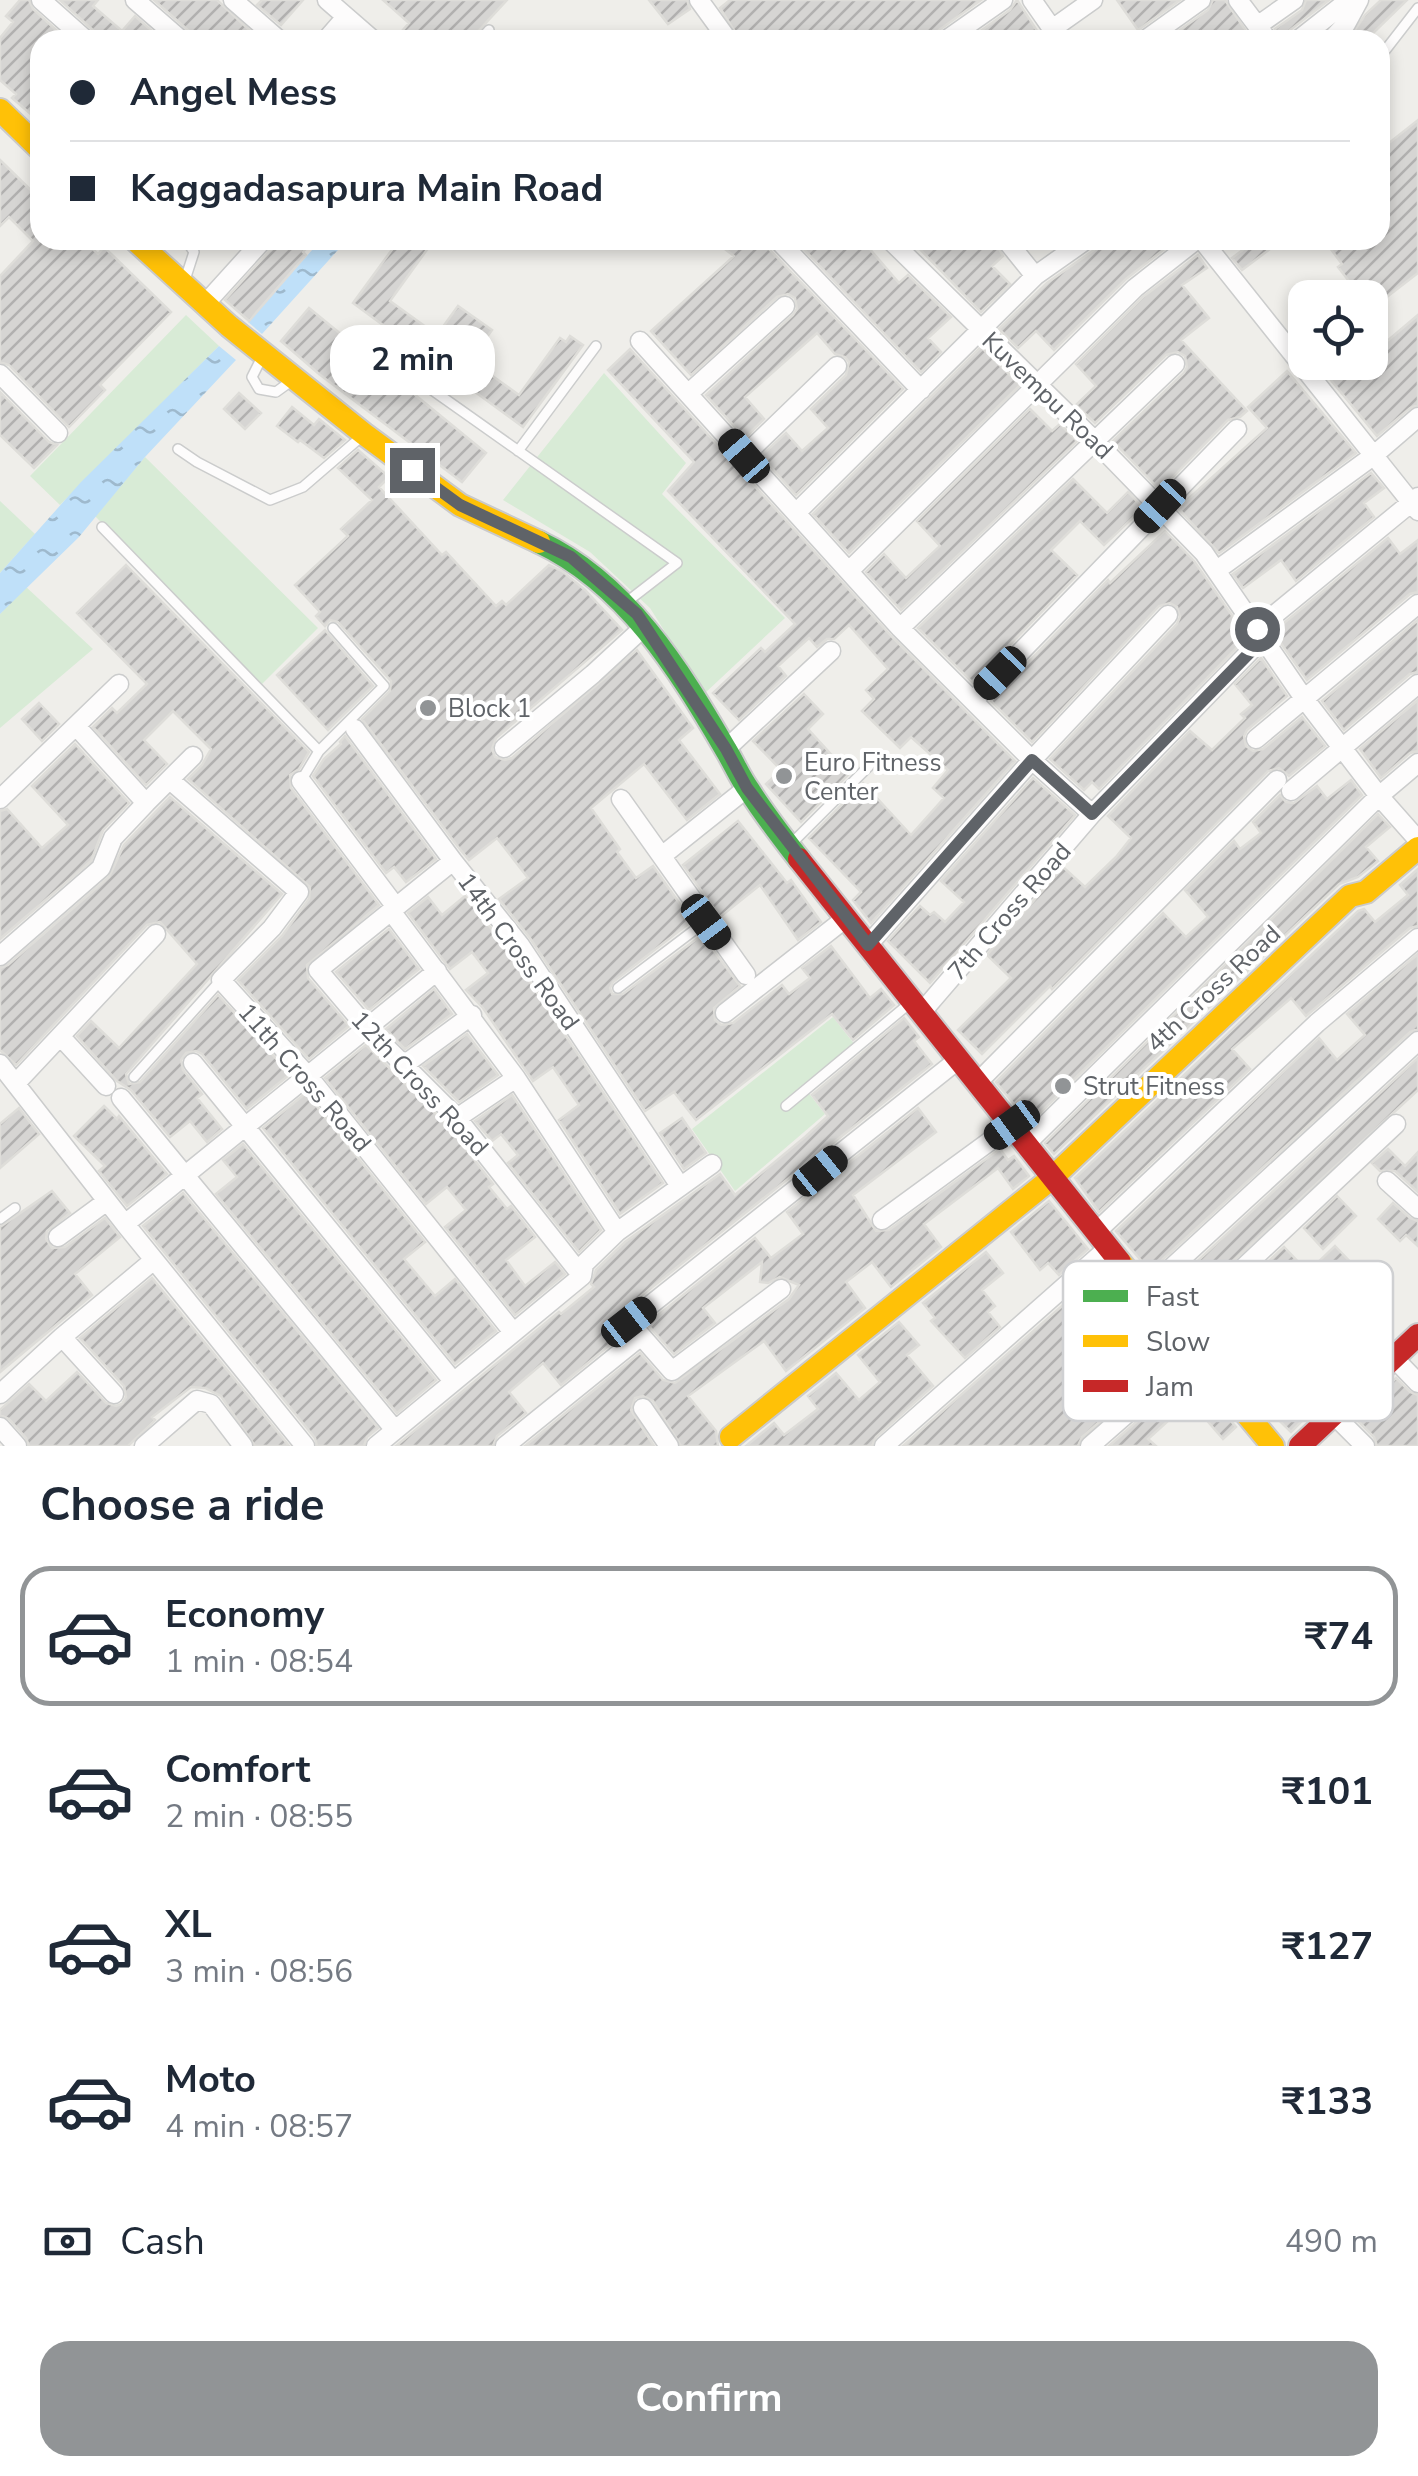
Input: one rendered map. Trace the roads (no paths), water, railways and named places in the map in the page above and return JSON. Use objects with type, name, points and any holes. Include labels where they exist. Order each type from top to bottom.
[{"type":"main road","points":[[0,110],[30,139]]},
{"type":"main road","points":[[152,250],[229,326],[364,434],[460,505],[571,557],[625,602],[645,626],[788,846],[1119,1261]]},
{"type":"main road","name":"4th Cross Road","points":[[732,1437],[1052,1178],[1350,896],[1366,892],[1418,848]]},
{"type":"main road","points":[[1394,1357],[1418,1335]]},
{"type":"main road","points":[[1252,1421],[1273,1446]]},
{"type":"main road","points":[[1300,1446],[1326,1421]]},
{"type":"street","points":[[42,0],[75,30]]},
{"type":"street","points":[[134,0],[169,30]]},
{"type":"street","points":[[233,0],[268,30]]},
{"type":"street","points":[[327,0],[362,30]]},
{"type":"street","points":[[960,30],[1003,0]]},
{"type":"street","points":[[1032,0],[1053,30]]},
{"type":"street","points":[[1061,30],[1093,0]]},
{"type":"street","points":[[1159,30],[1201,0]]},
{"type":"street","points":[[1238,0],[1261,30]]},
{"type":"street","points":[[1266,30],[1294,0]]},
{"type":"street","points":[[1311,30],[1349,0]]},
{"type":"street","points":[[1340,30],[1358,0]]},
{"type":"street","points":[[706,3],[722,30]]},
{"type":"street","points":[[334,30],[346,16]]},
{"type":"street","points":[[205,304],[254,250]]},
{"type":"street","points":[[787,250],[920,390]]},
{"type":"street","name":"Kuvempu Road","points":[[900,250],[1096,441],[1217,570],[1304,697],[1379,796],[1418,840]]},
{"type":"street","points":[[1014,250],[1035,276]]},
{"type":"street","points":[[797,512],[1035,276],[1072,250]]},
{"type":"street","points":[[850,571],[1135,288],[1186,250]]},
{"type":"street","points":[[1207,250],[1373,456],[1416,503]]},
{"type":"street","points":[[690,392],[785,306]]},
{"type":"street","points":[[640,341],[900,628],[1092,814]]},
{"type":"street","points":[[900,628],[1175,364]]},
{"type":"street","points":[[744,456],[837,366]]},
{"type":"street","points":[[0,374],[58,433]]},
{"type":"street","points":[[1217,570],[1373,456],[1418,417]]},
{"type":"street","points":[[974,701],[1237,429]]},
{"type":"street","name":"7th Cross Road","points":[[917,1007],[1260,633],[1416,503]]},
{"type":"street","points":[[1256,739],[1418,604]]},
{"type":"street","points":[[868,945],[1032,760],[1168,615]]},
{"type":"street","points":[[504,748],[645,626]]},
{"type":"street","points":[[726,749],[831,651]]},
{"type":"street","points":[[0,798],[119,684]]},
{"type":"street","points":[[978,1082],[1284,785],[1342,748],[1418,684]]},
{"type":"street","points":[[76,726],[146,804]]},
{"type":"street","name":"14th Cross Road","points":[[352,726],[452,861],[520,944],[680,1186]]},
{"type":"street","points":[[0,956],[101,868],[113,838],[193,756]]},
{"type":"street","points":[[882,1220],[1019,1135],[1379,796],[1418,764]]},
{"type":"street","name":"11th Cross Road","points":[[170,780],[299,892],[272,928],[221,980],[308,1076],[513,1332]]},
{"type":"street","points":[[301,781],[472,1015],[618,1232]]},
{"type":"street","points":[[663,856],[747,788]]},
{"type":"street","points":[[621,799],[746,975]]},
{"type":"street","points":[[394,909],[452,861]]},
{"type":"street","name":"12th Cross Road","points":[[394,909],[318,970],[368,1029],[457,1118],[582,1276]]},
{"type":"street","points":[[725,1013],[846,918]]},
{"type":"street","points":[[17,1082],[156,934]]},
{"type":"street","points":[[1080,1261],[1317,1023],[1418,938]]},
{"type":"street","points":[[125,1224],[437,971]]},
{"type":"street","points":[[404,1065],[472,1015]]},
{"type":"street","points":[[61,1037],[186,1175],[395,1430]]},
{"type":"street","points":[[1179,1261],[1418,1041]]},
{"type":"street","points":[[781,1289],[672,1371],[629,1322],[959,1060]]},
{"type":"street","points":[[193,1063],[453,1381]]},
{"type":"street","points":[[0,1064],[306,1446]]},
{"type":"street","points":[[457,1118],[516,1078]]},
{"type":"street","points":[[1250,1261],[1396,1124]]},
{"type":"street","points":[[376,1446],[582,1276],[584,1264],[618,1232],[712,1164]]},
{"type":"street","points":[[1387,1181],[1418,1209]]},
{"type":"street","points":[[58,1237],[107,1201]]},
{"type":"street","points":[[0,1394],[154,1260]]},
{"type":"street","points":[[884,1446],[1063,1277]]},
{"type":"street","points":[[505,1446],[641,1336]]},
{"type":"street","points":[[62,1337],[114,1394]]},
{"type":"street","points":[[1394,1357],[1418,1382]]},
{"type":"street","points":[[144,1446],[197,1400],[211,1404],[242,1446]]},
{"type":"street","points":[[644,1408],[669,1446]]},
{"type":"street","points":[[1090,1446],[1119,1421]]},
{"type":"street","points":[[1340,1421],[1365,1446]]},
{"type":"street","points":[[0,1427],[17,1446]]},
{"type":"lane","points":[[1390,45],[1418,8]]},
{"type":"lane","points":[[184,284],[193,250]]},
{"type":"lane","points":[[518,452],[596,346]]},
{"type":"lane","points":[[420,382],[677,563],[625,602]]},
{"type":"lane","points":[[178,449],[270,500],[303,488],[364,434]]},
{"type":"lane","points":[[102,527],[318,751]]},
{"type":"lane","points":[[301,781],[318,751],[352,726],[384,686],[333,628]]},
{"type":"lane","points":[[788,846],[869,766]]},
{"type":"lane","points":[[618,988],[706,922]]},
{"type":"lane","points":[[134,1077],[221,980]]},
{"type":"lane","points":[[786,1106],[917,1007]]},
{"type":"lane","points":[[0,1220],[15,1208]]},
{"type":"water","points":[[312,250],[338,250],[262,334],[248,322]]},
{"type":"water","points":[[219,346],[236,360],[145,457],[79,537],[0,614],[0,573],[81,482]]},
{"type":"place","name":"Block 1","points":[[428,708]]},
{"type":"place","name":"Euro Fitness Center","points":[[784,776]]},
{"type":"place","name":"Strut Fitness","points":[[1063,1086]]}]
